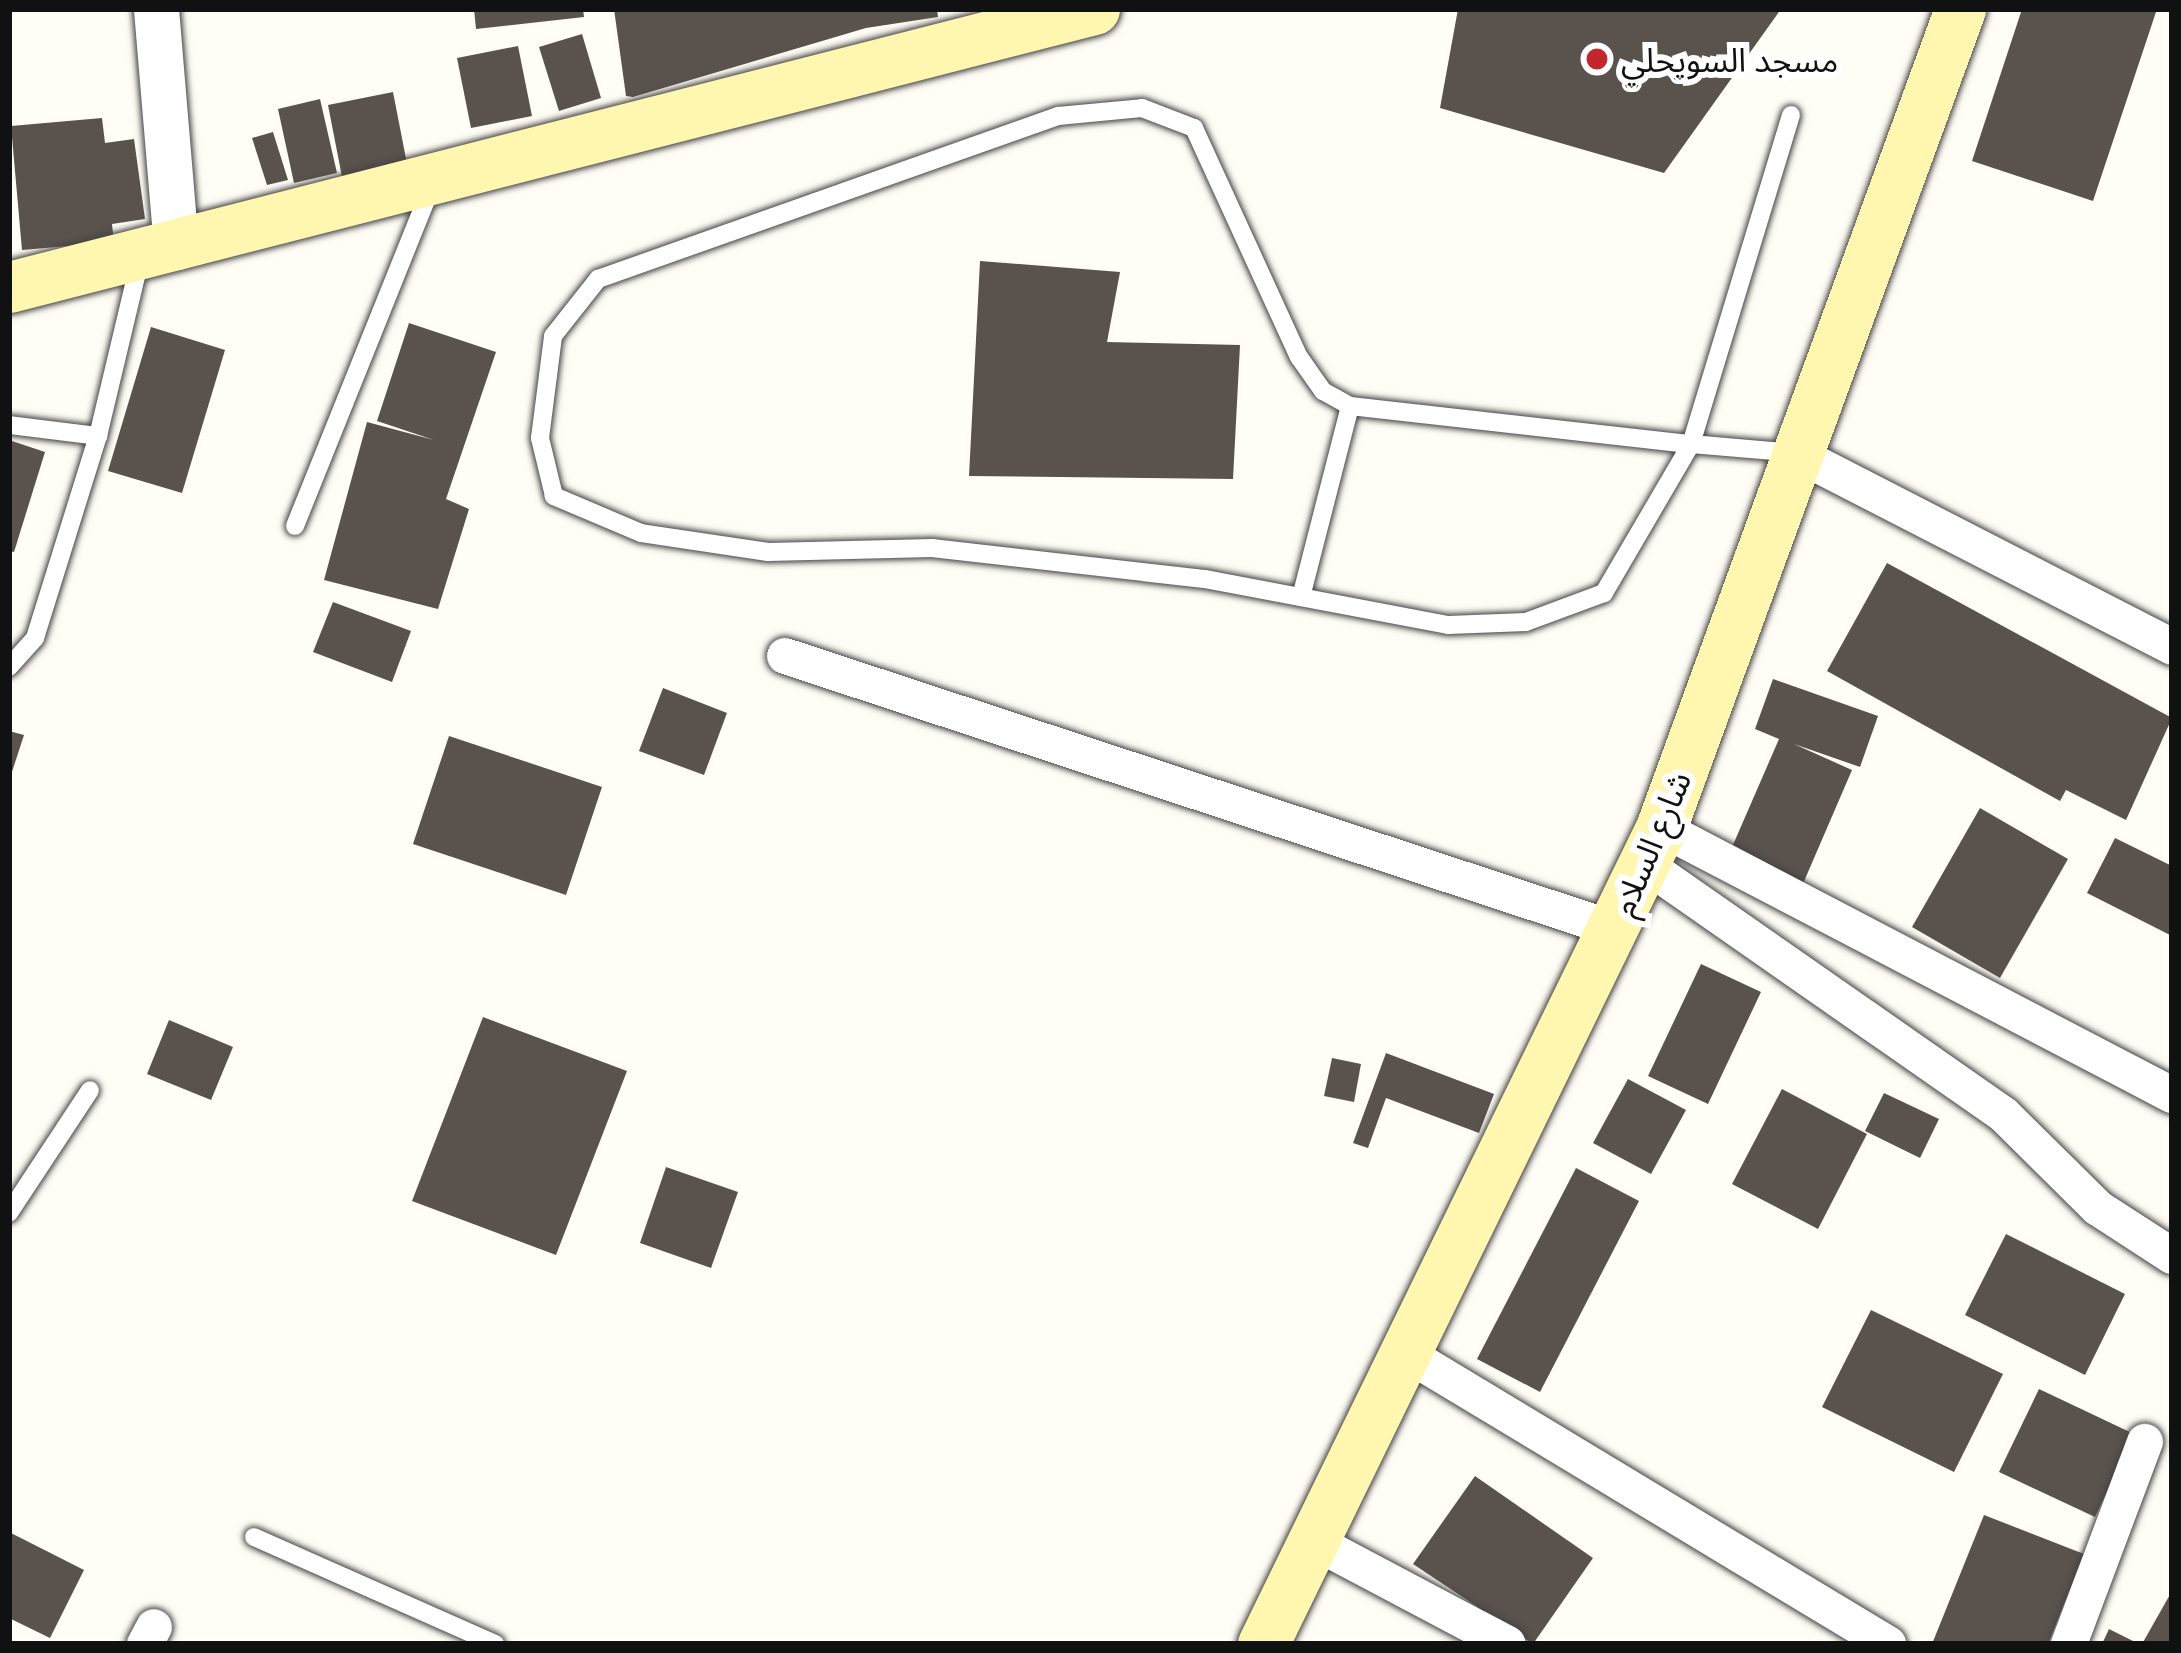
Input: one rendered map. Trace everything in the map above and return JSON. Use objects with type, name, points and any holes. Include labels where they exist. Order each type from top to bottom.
[{"type":"main road","points":[[9,287],[434,181],[964,34],[1094,9]]},
{"type":"main road","name":"شارع السلام","points":[[1263,1644],[1652,846],[1960,9]]},
{"type":"street","points":[[156,9],[159,251]]},
{"type":"street","points":[[1795,453],[2172,647]]},
{"type":"street","points":[[785,656],[1614,928]]},
{"type":"street","points":[[1652,846],[2172,1095]]},
{"type":"street","points":[[1652,846],[2004,1115],[2098,1208],[2172,1256]]},
{"type":"street","points":[[1407,1354],[1888,1644]]},
{"type":"street","points":[[2069,1644],[2145,1442]]},
{"type":"street","points":[[1315,1542],[1508,1644]]},
{"type":"lane","points":[[1791,115],[1690,444],[1604,593],[1526,622],[1448,625],[1301,597],[932,548],[768,552],[641,533],[554,496],[540,438],[553,336],[598,279],[1058,116],[1142,108],[1194,128],[1300,357],[1323,392],[1350,406],[1690,444],[1795,453]]},
{"type":"lane","points":[[295,526],[434,181]]},
{"type":"lane","points":[[9,667],[35,638],[159,251]]},
{"type":"lane","points":[[1301,597],[1350,406]]},
{"type":"lane","points":[[9,425],[98,436]]},
{"type":"lane","points":[[9,1213],[90,1090]]},
{"type":"lane","points":[[254,1537],[495,1644]]},
{"type":"building","points":[[474,9],[583,9],[584,17],[476,29]]},
{"type":"building","points":[[614,9],[937,9],[938,17],[866,28],[633,97],[626,96]]},
{"type":"building","name":"مسجد السويحلي","points":[[1458,9],[1781,9],[1664,173],[1440,108]]},
{"type":"building","points":[[2022,9],[2157,9],[2093,201],[1972,161]]},
{"type":"building","points":[[582,34],[601,98],[559,111],[539,47]]},
{"type":"building","points":[[518,46],[532,116],[471,128],[457,58]]},
{"type":"building","points":[[393,92],[408,169],[343,182],[328,105]]},
{"type":"building","points":[[320,99],[337,173],[294,183],[278,109]]},
{"type":"building","points":[[102,118],[105,143],[134,139],[145,219],[112,224],[114,242],[22,250],[11,126]]},
{"type":"building","points":[[273,132],[288,180],[267,185],[252,138]]},
{"type":"building","points":[[980,261],[1120,272],[1107,342],[1240,345],[1233,479],[969,476]]},
{"type":"building","points":[[409,323],[496,352],[446,499],[469,509],[438,609],[324,580],[367,422],[434,440],[377,421]]},
{"type":"building","points":[[151,327],[225,350],[182,493],[108,471]]},
{"type":"building","points":[[9,440],[45,452],[14,552],[9,551]]},
{"type":"building","points":[[1887,563],[2172,718],[2126,820],[2066,790],[2060,801],[1827,671]]},
{"type":"building","points":[[333,602],[411,631],[392,682],[313,652]]},
{"type":"building","points":[[1773,679],[1878,716],[1860,767],[1794,744],[1852,770],[1799,893],[1726,861],[1779,739],[1755,729]]},
{"type":"building","points":[[663,688],[727,713],[704,775],[639,751]]},
{"type":"building","points":[[9,731],[24,735],[10,778],[9,778]]},
{"type":"building","points":[[449,736],[602,787],[566,895],[413,844]]},
{"type":"building","points":[[1980,808],[2068,859],[2000,978],[1912,927]]},
{"type":"building","points":[[2115,838],[2172,866],[2172,936],[2087,893]]},
{"type":"building","points":[[1701,964],[1761,992],[1708,1104],[1648,1076]]},
{"type":"building","points":[[483,1017],[627,1071],[556,1255],[412,1201]]},
{"type":"building","points":[[169,1020],[233,1047],[211,1100],[147,1074]]},
{"type":"building","points":[[1386,1053],[1494,1094],[1479,1133],[1386,1098],[1368,1148],[1353,1143]]},
{"type":"building","points":[[1332,1058],[1361,1064],[1354,1102],[1324,1096]]},
{"type":"building","points":[[1628,1079],[1686,1110],[1651,1174],[1593,1143]]},
{"type":"building","points":[[1782,1089],[1867,1134],[1818,1229],[1732,1184]]},
{"type":"building","points":[[1884,1093],[1939,1119],[1920,1158],[1865,1131]]},
{"type":"building","points":[[666,1167],[738,1192],[711,1268],[640,1243]]},
{"type":"building","points":[[1576,1168],[1639,1201],[1540,1392],[1477,1359]]},
{"type":"building","points":[[2006,1234],[2125,1294],[2085,1375],[1965,1315]]},
{"type":"building","points":[[1871,1310],[2003,1374],[1954,1472],[1822,1407]]},
{"type":"building","points":[[2039,1389],[2134,1434],[2095,1517],[1999,1472]]},
{"type":"building","points":[[1475,1476],[1593,1558],[1533,1644],[1413,1564]]},
{"type":"building","points":[[1984,1515],[2084,1554],[2048,1644],[1932,1644]]},
{"type":"building","points":[[9,1532],[84,1570],[50,1638],[9,1618]]},
{"type":"building","points":[[2172,1591],[2172,1644],[2142,1644]]},
{"type":"building","points":[[2109,1629],[2139,1644],[2102,1644]]},
{"type":"place","name":"مسجد السويحلي","points":[[1597,59]]}]
